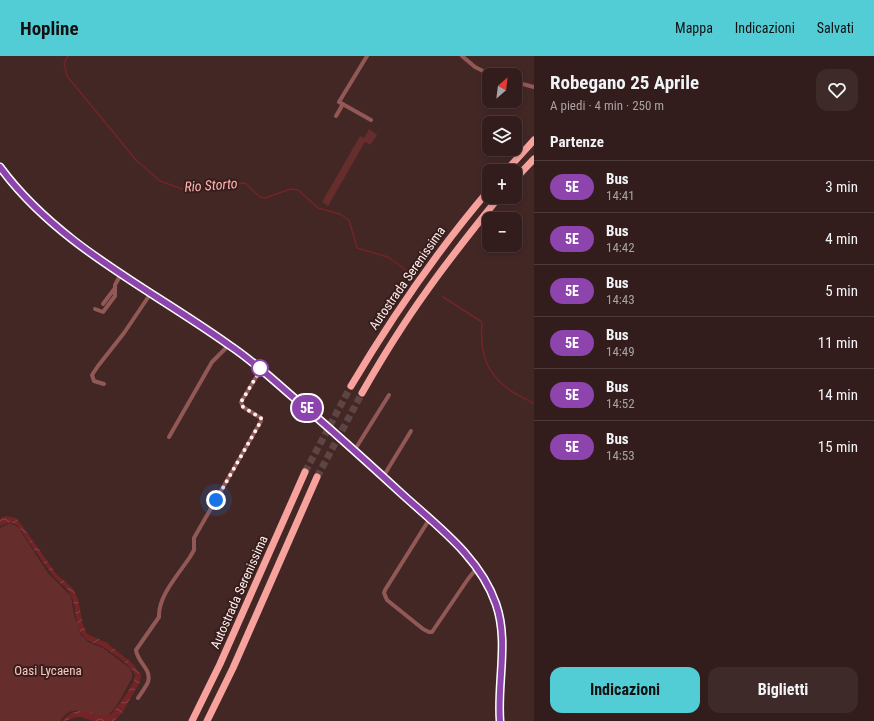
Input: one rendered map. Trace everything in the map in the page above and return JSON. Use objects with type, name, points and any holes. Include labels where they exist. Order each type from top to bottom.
[{"type":"highway","points":[[512,164],[534,140]]},
{"type":"highway","points":[[522,172],[534,159]]},
{"type":"highway","name":"Autostrada Serenissima","points":[[351,386],[374,346],[415,285],[459,224],[482,198]]},
{"type":"highway","name":"Autostrada Serenissima","points":[[362,393],[400,330],[426,292],[493,204]]},
{"type":"highway","name":"Autostrada Serenissima","points":[[192,721],[223,657],[306,472]]},
{"type":"highway","name":"Autostrada Serenissima","points":[[207,721],[233,668],[317,477]]},
{"type":"main road","points":[[0,167],[21,193],[75,242],[121,274],[229,344],[261,369],[384,476],[455,542],[477,568],[488,585],[499,614],[502,643],[499,696],[500,721]]},
{"type":"street","points":[[367,56],[339,102],[371,120]]},
{"type":"street","points":[[462,56],[475,67],[482,70]]},
{"type":"street","points":[[522,84],[534,87]]},
{"type":"street","points":[[336,116],[342,104]]},
{"type":"street","points":[[103,304],[114,288],[121,274]]},
{"type":"street","points":[[95,309],[103,312],[115,296],[116,291],[114,288]]},
{"type":"street","points":[[104,384],[94,381],[92,375],[124,333],[151,293]]},
{"type":"street","points":[[169,437],[212,362],[229,344]]},
{"type":"street","points":[[138,698],[148,682],[148,671],[138,660],[136,650],[159,617],[161,600],[194,550],[194,538],[261,421],[261,418],[243,407],[241,402],[261,369]]},
{"type":"street","points":[[354,451],[389,395]]},
{"type":"street","points":[[384,476],[411,431]]},
{"type":"street","points":[[431,520],[427,523],[385,590],[384,593],[387,600],[423,629],[432,632],[472,573],[477,568]]},
{"type":"green space","points":[[369,129],[377,135],[370,145],[365,142],[328,206],[322,202],[360,136],[364,138]]},
{"type":"green space","name":"Oasi Lycaena","points":[[10,523],[18,527],[48,573],[71,596],[74,615],[81,635],[88,642],[103,648],[130,668],[132,678],[118,703],[108,715],[98,716],[71,711],[64,715],[60,721],[0,721],[0,528]]},
{"type":"water","points":[[6,516],[18,520],[57,575],[73,589],[78,599],[83,625],[87,634],[107,643],[133,664],[141,675],[140,682],[122,713],[114,721],[94,721],[78,717],[62,721],[69,715],[82,711],[100,715],[111,714],[129,690],[135,675],[134,672],[121,659],[83,636],[78,627],[71,595],[53,576],[18,526],[11,522],[0,526],[0,519]]},
{"type":"waterway","name":"Rio Storto","points":[[68,56],[64,63],[67,76],[136,160],[160,181],[182,189],[245,183],[260,197],[265,198],[291,189],[298,190],[318,208],[340,214],[349,220],[357,248],[388,257],[407,271]]},
{"type":"waterway","name":"Rio Storto","points":[[443,297],[482,322],[483,350],[488,367],[499,381],[510,390],[534,404]]},
{"type":"tunnel","points":[[305,472],[351,386]]},
{"type":"tunnel","points":[[317,477],[362,393]]},
{"type":"bus line","name":"5E","points":[[0,167],[21,193],[75,242],[105,264],[229,344],[249,359],[328,426],[455,542],[477,568],[488,585],[499,614],[502,643],[499,696],[500,721]]},
{"type":"route","points":[[216,500],[261,421],[261,418],[243,407],[241,402],[261,369],[260,368]]}]
